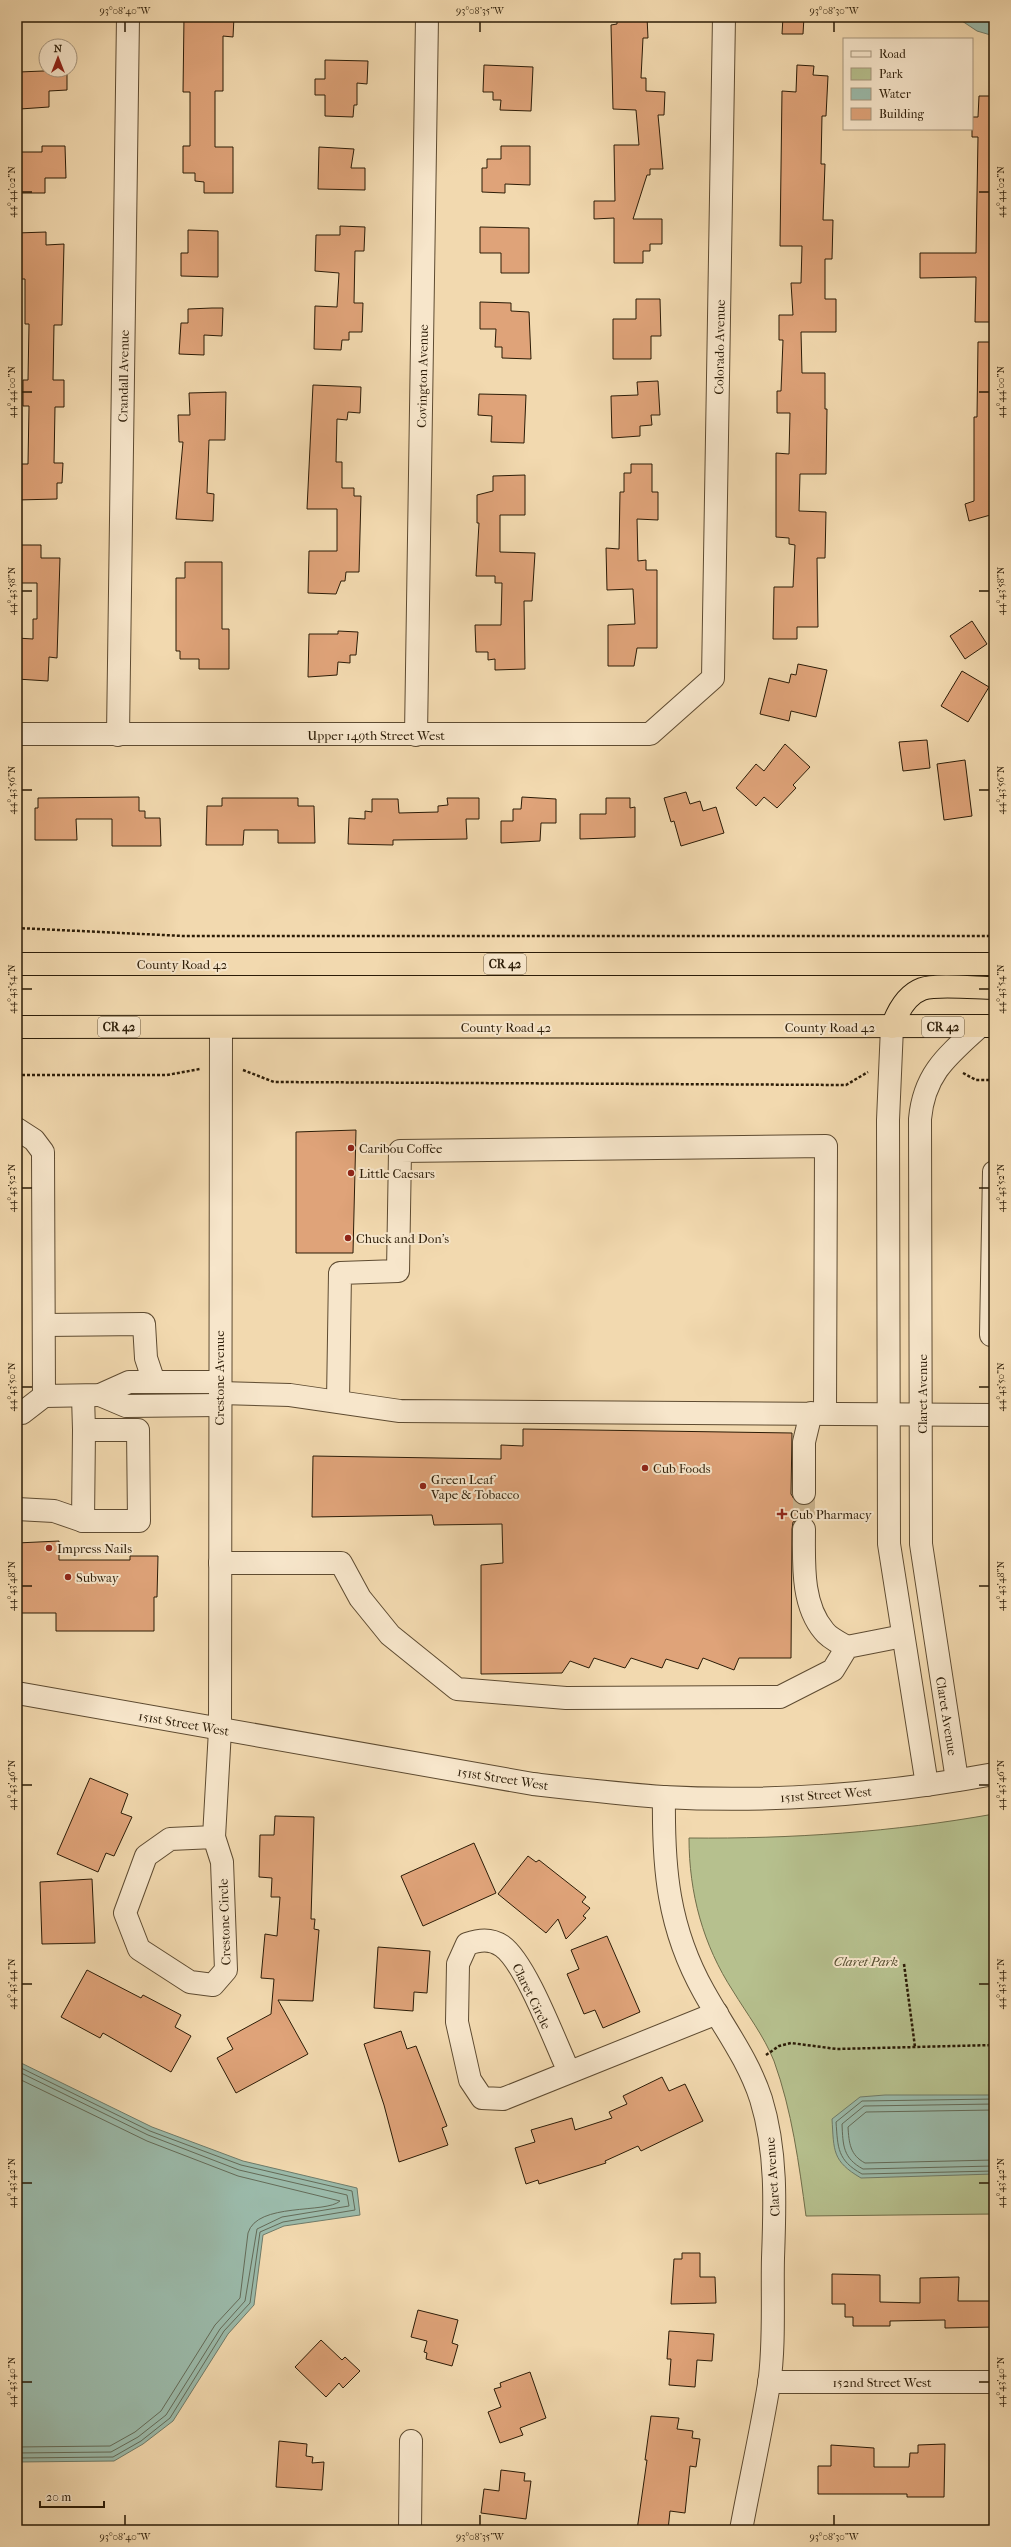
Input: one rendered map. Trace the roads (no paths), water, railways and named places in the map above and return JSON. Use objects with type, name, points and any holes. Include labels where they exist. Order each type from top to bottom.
[{"type":"highway","name":"County Road 42","points":[[17,964],[994,964]]},
{"type":"highway","points":[[892,1027],[897,1012],[910,998],[922,989],[994,988]]},
{"type":"highway","name":"County Road 42","points":[[17,1027],[986,1027]]},
{"type":"street","name":"Crandall Avenue","points":[[118,735],[128,17]]},
{"type":"street","name":"Covington Avenue","points":[[416,735],[427,17]]},
{"type":"street","name":"Colorado Avenue","points":[[713,678],[724,17]]},
{"type":"street","name":"Upper 149th Street West","points":[[17,734],[650,734],[713,678]]},
{"type":"street","name":"Crestone Avenue","points":[[220,1730],[219,1393],[221,1027]]},
{"type":"street","points":[[892,1027],[888,1120],[890,1544],[927,1785]]},
{"type":"street","name":"Claret Avenue","points":[[957,1780],[921,1544],[922,1412],[920,1119],[921,1102],[934,1070],[986,1027]]},
{"type":"street","points":[[17,1129],[34,1140],[43,1152],[44,1396]]},
{"type":"street","points":[[338,1401],[340,1273],[398,1271],[400,1150],[826,1146],[818,1413],[804,1442],[804,1493]]},
{"type":"street","points":[[994,1172],[991,1335],[994,1335]]},
{"type":"street","points":[[44,1325],[144,1324],[146,1358],[154,1382]]},
{"type":"street","points":[[17,1413],[22,1413],[44,1396],[92,1395],[129,1382],[154,1382],[219,1393]]},
{"type":"street","points":[[92,1395],[126,1406],[219,1393],[290,1394],[400,1411],[922,1412],[994,1414]]},
{"type":"street","points":[[83,1521],[84,1430],[92,1395]]},
{"type":"street","points":[[17,1509],[54,1511],[83,1521],[139,1521],[138,1430],[84,1430]]},
{"type":"street","points":[[804,1529],[804,1569],[811,1608],[824,1632],[847,1648]]},
{"type":"street","points":[[220,1563],[341,1563],[360,1598],[390,1635],[457,1689],[566,1698],[780,1697],[832,1670],[847,1648],[903,1636]]},
{"type":"street","name":"151st Street West","points":[[17,1694],[534,1784],[664,1797],[812,1796],[927,1785],[994,1774]]},
{"type":"street","name":"Crestone Circle","points":[[214,1837],[170,1839],[146,1856],[125,1913],[139,1949],[190,1982],[213,1985],[226,1970],[222,1862],[214,1837],[220,1730]]},
{"type":"street","name":"Claret Avenue","points":[[664,1797],[664,1858],[670,1905],[676,1929],[693,1972],[737,2045],[754,2079],[771,2145],[775,2214],[769,2382],[741,2530]]},
{"type":"street","name":"Claret Circle","points":[[569,2072],[519,1964],[501,1945],[482,1939],[467,1944],[458,1964],[457,2022],[470,2080],[482,2098],[503,2099],[717,2013]]},
{"type":"street","name":"152nd Street West","points":[[769,2382],[994,2382]]},
{"type":"street","points":[[410,2530],[411,2441]]},
{"type":"water","points":[[956,17],[994,17],[994,36],[977,31]]},
{"type":"water","points":[[17,2061],[152,2127],[243,2161],[357,2188],[360,2215],[284,2226],[263,2235],[254,2305],[228,2334],[173,2421],[143,2444],[114,2461],[17,2462]]},
{"type":"water","points":[[885,2095],[994,2095],[994,2174],[861,2178],[852,2172],[845,2166],[836,2154],[833,2139],[832,2119],[860,2097]]},
{"type":"tunnel","points":[[804,1493],[804,1529]]},
{"type":"place","name":"Caribou Coffee","points":[[351,1148]]},
{"type":"place","name":"Little Caesars","points":[[351,1173]]},
{"type":"place","name":"Chuck and Don's","points":[[348,1238]]},
{"type":"place","name":"Cub Foods","points":[[645,1468]]},
{"type":"place","name":"Green Leaf Vape & Tobacco","points":[[423,1486]]},
{"type":"place","name":"Cub Pharmacy","points":[[782,1514]]},
{"type":"place","name":"Impress Nails","points":[[49,1548]]},
{"type":"place","name":"Subway","points":[[68,1577]]},
{"type":"park label","name":"Claret Park","points":[[866,1961]]}]
